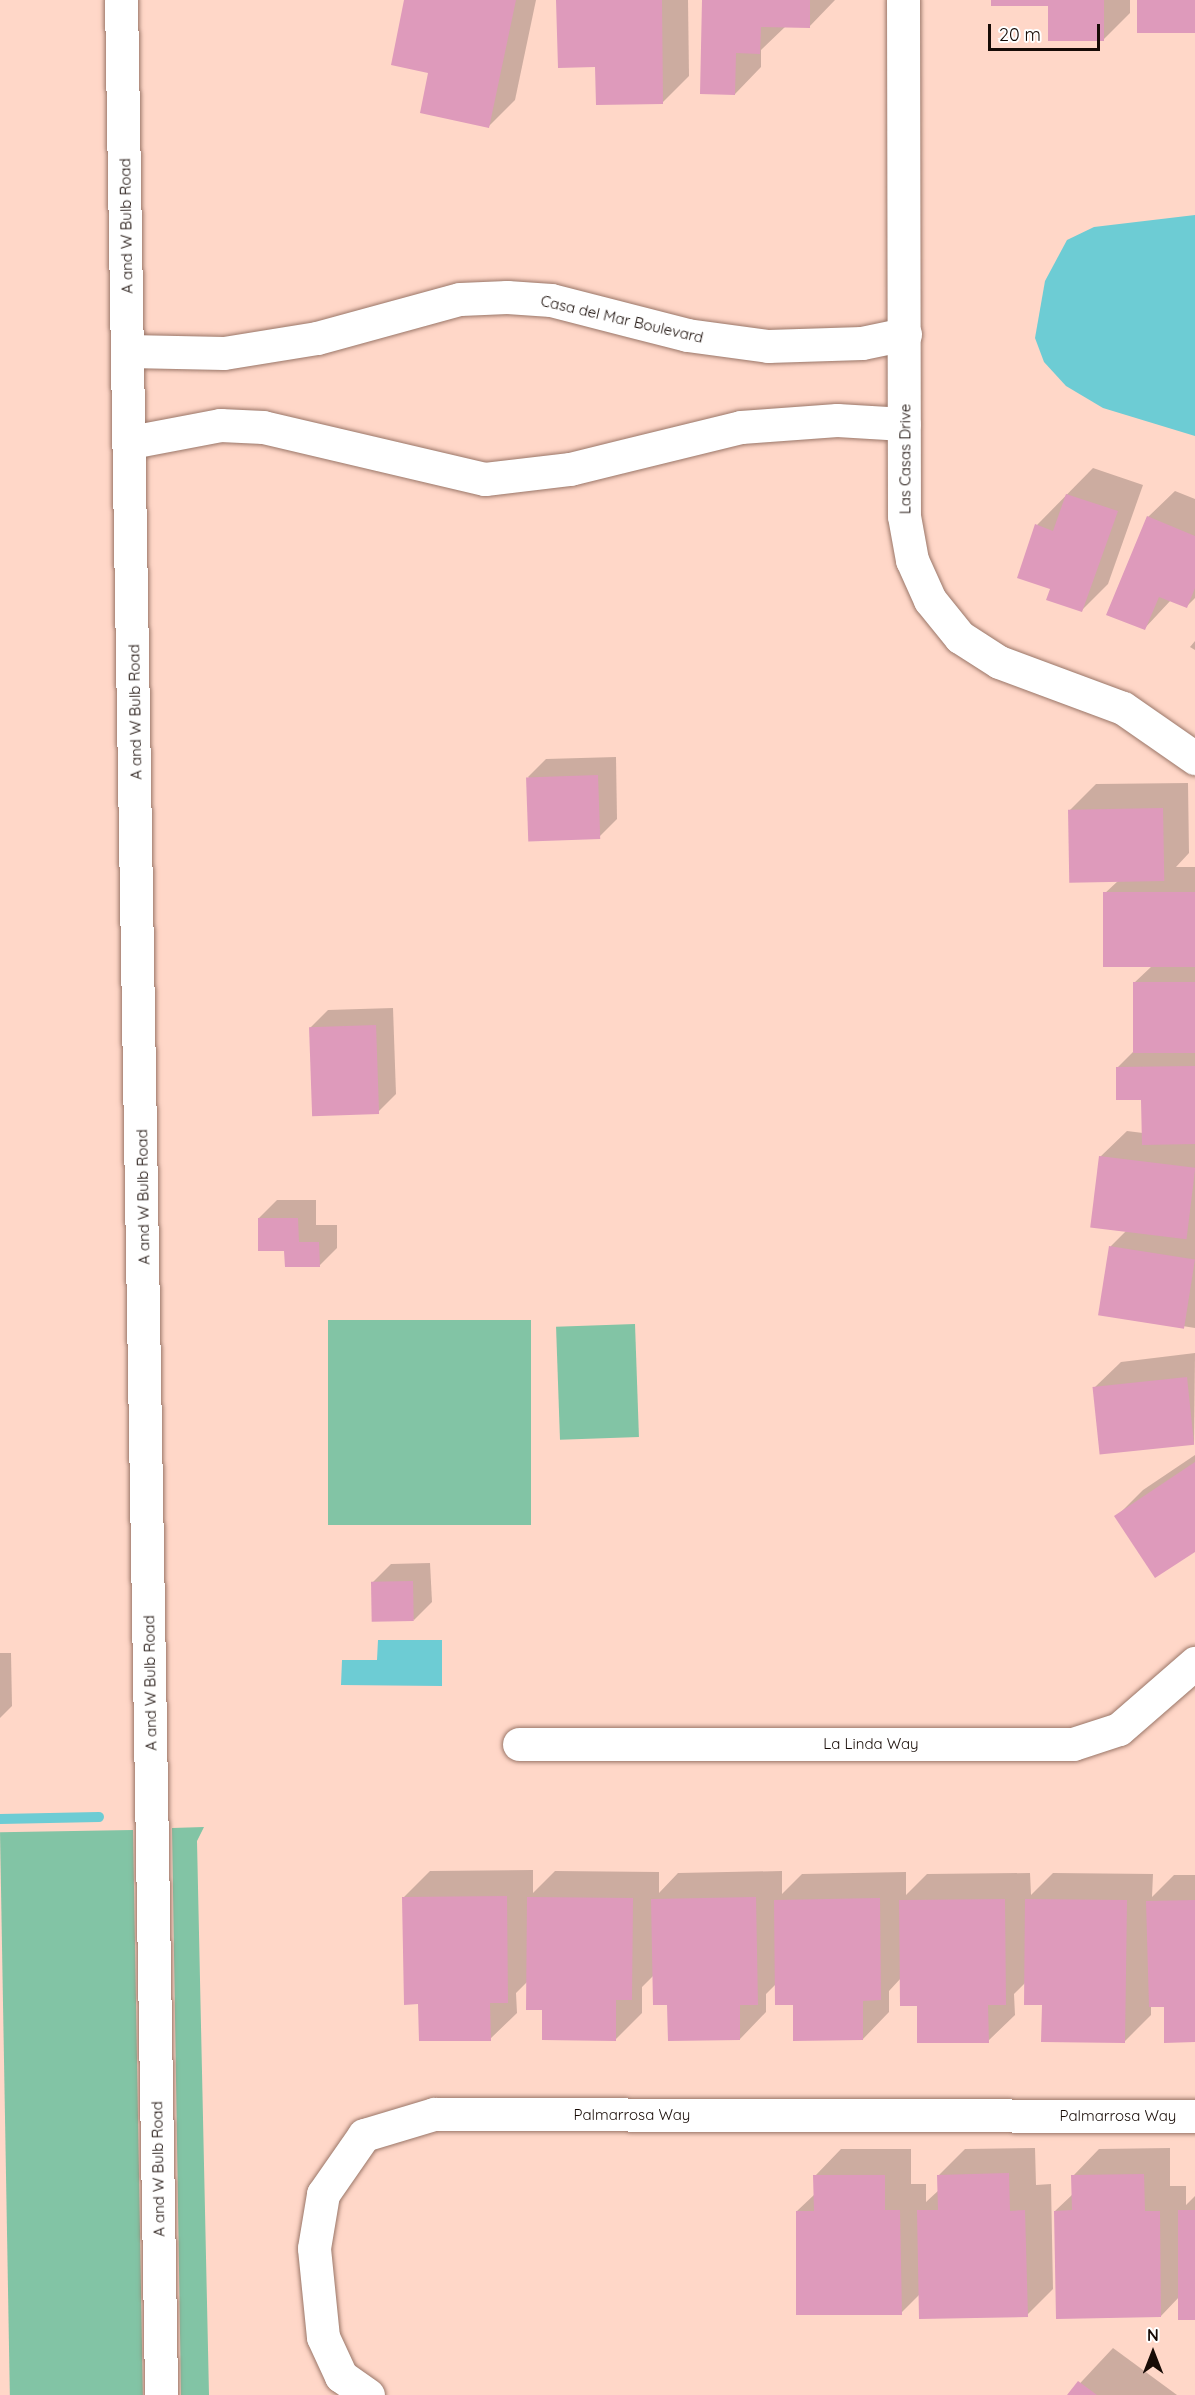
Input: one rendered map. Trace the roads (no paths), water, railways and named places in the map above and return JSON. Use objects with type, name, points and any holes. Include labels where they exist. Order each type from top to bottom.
[{"type":"street","name":"A and W Bulb Road","points":[[121,0],[131,442],[161,2395]]},
{"type":"street","name":"Las Casas Drive","points":[[903,0],[904,516],[912,560],[930,600],[960,636],[999,662],[1123,708],[1195,758]]},
{"type":"street","name":"Casa del Mar Boulevard","points":[[129,351],[224,353],[317,338],[460,299],[507,297],[551,300],[687,335],[768,346],[840,345],[905,334]]},
{"type":"street","points":[[131,442],[220,425],[263,427],[485,479],[570,469],[741,427],[837,420],[904,424]]},
{"type":"street","name":"La Linda Way","points":[[519,1744],[1073,1744],[1119,1729],[1195,1663]]},
{"type":"street","name":"Palmarrosa Way","points":[[369,2395],[341,2376],[323,2337],[314,2248],[323,2194],[364,2135],[434,2114],[1195,2116]]},
{"type":"water","points":[[1195,215],[1195,436],[1103,408],[1066,386],[1044,362],[1035,338],[1045,281],[1067,240],[1094,227]]},
{"type":"water","points":[[378,1640],[442,1640],[442,1686],[341,1685],[342,1660],[377,1660]]},
{"type":"waterway","points":[[0,1819],[99,1817]]}]
